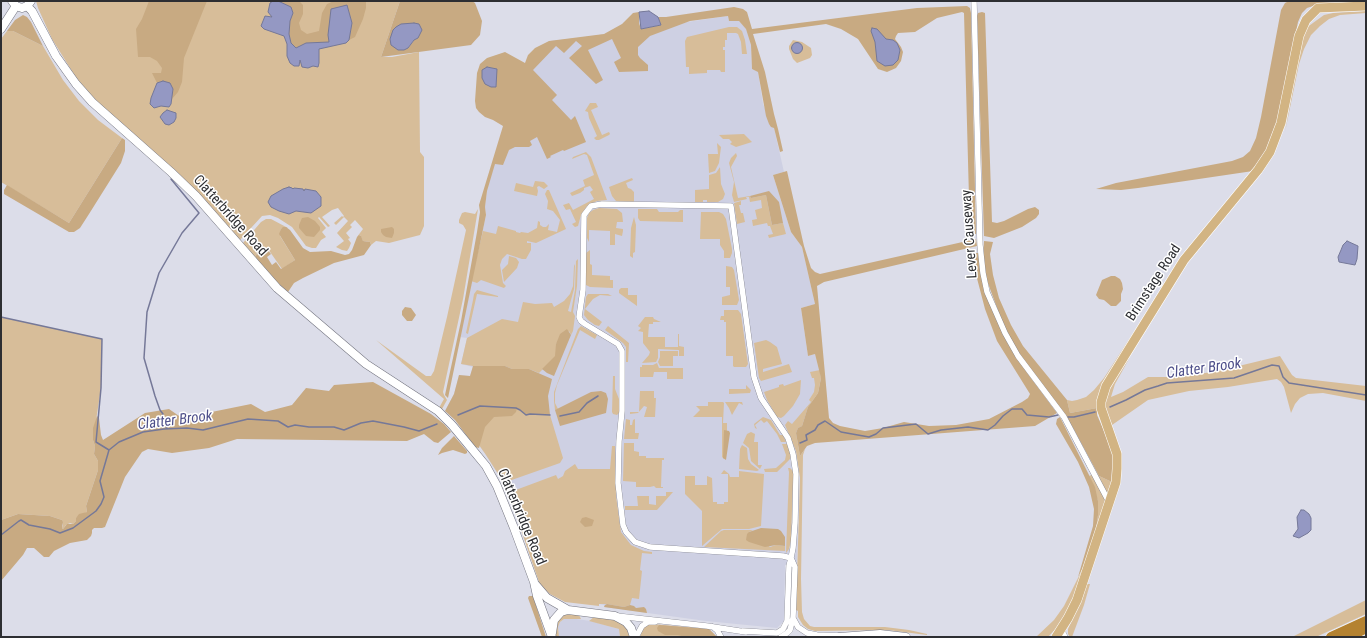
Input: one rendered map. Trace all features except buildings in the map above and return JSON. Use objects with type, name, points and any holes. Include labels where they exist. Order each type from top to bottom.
[{"type":"highway","points":[[1331,637],[1366,621]]},
{"type":"highway","points":[[1349,637],[1366,628]]},
{"type":"main road","points":[[1,29],[14,3],[22,8],[29,4]]},
{"type":"main road","name":"Clatterbridge Road","points":[[29,4],[56,56],[76,84],[92,102],[172,172],[196,196],[276,288],[366,364],[442,414],[486,466],[497,486],[534,582],[537,596],[553,637]]},
{"type":"main road","name":"Brimstage Road","points":[[1058,635],[1077,600],[1116,482],[1118,469],[1117,454],[1101,408],[1101,402],[1106,386],[1184,260],[1258,170],[1270,152],[1281,123],[1299,36],[1306,20],[1318,8],[1366,6]]},
{"type":"main road","name":"Clatterbridge Road","points":[[534,582],[547,598],[568,610]]},
{"type":"main road","points":[[553,637],[552,630],[554,620],[561,612],[568,610],[615,616],[626,622],[631,628],[635,637]]},
{"type":"main road","points":[[842,636],[880,634],[906,637]]},
{"type":"street","name":"Lever Causeway","points":[[974,1],[980,245],[982,273],[987,292],[1005,333],[1018,356],[1064,417],[1110,503]]},
{"type":"street","points":[[743,631],[777,633],[781,632],[788,621],[789,566],[791,558],[793,548],[795,523],[796,474],[793,454],[788,438],[761,398],[755,382],[739,276],[731,206],[602,204],[591,206],[584,215],[583,290],[579,317],[581,321],[618,344],[622,351],[622,411],[619,441],[618,483],[623,525],[626,532],[636,542],[650,548],[783,556],[791,558]]},
{"type":"street","points":[[781,637],[790,630],[793,618],[795,567],[791,558]]},
{"type":"street","points":[[615,616],[711,626],[771,637]]},
{"type":"street","points":[[793,618],[798,627],[807,633],[817,636],[842,636]]},
{"type":"street","points":[[635,637],[642,626],[648,622],[663,621]]},
{"type":"street","points":[[711,626],[717,630],[721,637]]},
{"type":"shaded area","points":[[36,1],[400,1],[381,57],[392,57],[419,52],[420,152],[424,157],[424,226],[420,235],[389,243],[376,241],[371,245],[370,242],[363,241],[360,235],[357,237],[363,229],[355,220],[350,225],[352,227],[346,233],[350,238],[348,239],[351,243],[349,248],[347,251],[342,250],[336,247],[344,241],[337,233],[348,221],[344,217],[336,225],[334,223],[344,216],[338,208],[322,217],[330,226],[328,227],[319,217],[318,218],[326,228],[322,232],[326,237],[321,240],[316,248],[306,246],[292,227],[270,215],[262,216],[240,240],[188,183],[94,100],[75,76],[52,39]]},
{"type":"shaded area","points":[[149,1],[207,1],[184,58],[182,82],[178,92],[172,99],[173,89],[163,81],[157,83],[152,73],[161,73],[162,68],[157,61],[150,57],[138,57],[136,29],[142,19]]},
{"type":"shaded area","points":[[278,1],[299,1],[303,5],[303,14],[299,23],[301,30],[307,34],[319,31],[322,13],[327,4],[334,1],[366,1],[366,8],[355,37],[349,40],[352,23],[347,5],[329,42],[306,43],[296,48],[291,43],[289,34],[290,21],[293,13],[291,7]]},
{"type":"shaded area","points":[[400,1],[472,1],[475,3],[482,21],[480,35],[471,45],[381,57]],"holes":[[[390,39],[414,40],[408,48]]]},
{"type":"shaded area","points":[[1289,1],[1366,1],[1366,3],[1316,5],[1307,8],[1302,13],[1298,22],[1277,123],[1264,156],[1253,171],[1121,190],[1096,189],[1116,183],[1232,161],[1243,157],[1250,151],[1256,138],[1261,117],[1281,10],[1285,3]]},
{"type":"shaded area","points":[[967,6],[970,8],[971,13],[976,234],[970,235],[964,13],[962,12],[937,18],[915,32],[898,33],[895,39],[903,52],[901,61],[896,68],[887,72],[878,69],[858,39],[841,29],[826,24],[753,34],[765,72],[783,151],[780,152],[774,128],[769,124],[766,116],[758,72],[752,69],[751,45],[746,29],[739,21],[729,21],[728,16],[690,21],[650,36],[638,47],[638,55],[648,65],[648,71],[619,72],[614,62],[621,58],[612,39],[588,50],[603,80],[596,84],[569,58],[582,46],[576,41],[564,53],[556,46],[533,70],[557,95],[552,100],[571,120],[575,116],[586,142],[564,151],[563,150],[547,159],[537,137],[530,141],[532,145],[529,147],[515,147],[509,150],[503,165],[495,164],[487,191],[485,207],[486,215],[448,398],[445,395],[461,321],[477,232],[480,212],[479,205],[503,126],[485,117],[476,108],[477,73],[480,64],[487,58],[505,52],[525,63],[528,55],[535,48],[549,41],[604,34],[622,24],[633,13],[639,12],[639,23],[641,29],[661,25],[658,17],[734,7],[743,9],[747,12],[752,29],[917,8]]},
{"type":"shaded area","points":[[1366,11],[1366,13],[1340,15],[1329,19],[1311,35],[1299,64],[1285,132],[1302,38],[1306,28],[1324,15]]},
{"type":"shaded area","points":[[978,13],[985,13],[992,222],[997,223],[1004,221],[1035,207],[1039,210],[1039,214],[1036,218],[1022,227],[994,238],[984,236],[977,16]]},
{"type":"shaded area","points":[[23,15],[31,22],[43,46],[13,31],[7,31],[4,35],[15,20]]},
{"type":"shaded area","points":[[728,16],[729,21],[739,21],[746,28],[751,45],[752,69],[758,71],[763,104],[774,128],[784,172],[773,175],[791,232],[802,247],[815,304],[801,308],[808,356],[815,354],[821,378],[796,440],[800,456],[797,565],[785,565],[784,621],[777,628],[706,621],[604,607],[604,605],[599,604],[599,606],[516,493],[500,477],[470,433],[445,411],[454,394],[459,375],[470,376],[473,367],[461,364],[467,338],[460,337],[486,215],[485,207],[488,183],[526,68],[549,41]]},
{"type":"shaded area","points":[[729,27],[737,27],[742,31],[747,54],[742,54],[741,42],[738,34],[727,33],[725,47],[723,47],[723,50],[725,50],[725,72],[721,72],[720,70],[707,70],[707,73],[689,74],[689,67],[686,67],[685,41],[687,37]]},
{"type":"shaded area","points":[[7,31],[13,31],[43,46],[63,80],[79,101],[98,120],[122,138],[69,223],[1,182],[1,39]]},
{"type":"shaded area","points":[[793,40],[802,42],[811,48],[812,55],[810,58],[797,63],[793,59],[789,46]]},
{"type":"shaded area","points":[[590,103],[596,103],[598,107],[591,110],[602,135],[609,132],[610,134],[599,140],[594,138],[597,136],[588,112],[585,111]]},
{"type":"shaded area","points":[[744,134],[752,142],[736,147],[730,144],[732,142],[729,139],[723,139],[719,135]]},
{"type":"shaded area","points":[[122,138],[125,140],[125,151],[121,163],[80,228],[74,232],[69,232],[4,194],[4,190],[7,185],[69,223]]},
{"type":"shaded area","points":[[717,143],[721,147],[719,163],[715,171],[709,173],[708,154],[718,154]]},
{"type":"shaded area","points":[[586,152],[591,157],[607,200],[597,201],[587,206],[581,215],[578,226],[575,227],[572,224],[576,222],[570,209],[566,210],[563,205],[569,203],[573,210],[594,199],[590,192],[593,190],[590,186],[584,188],[584,190],[580,193],[572,196],[570,193],[585,186],[583,180],[594,175],[587,155],[584,154],[572,159],[573,157]]},
{"type":"shaded area","points":[[736,153],[737,156],[731,167],[738,198],[750,196],[751,198],[766,195],[772,225],[783,223],[786,234],[769,238],[768,235],[773,234],[767,223],[753,226],[752,220],[757,219],[755,210],[762,208],[761,200],[750,202],[749,197],[746,197],[747,199],[734,202],[732,195],[734,182],[729,163],[731,158]]},
{"type":"shaded area","points":[[720,167],[721,184],[725,194],[723,199],[718,202],[707,202],[707,200],[703,200],[703,202],[695,202],[695,190],[709,189],[709,175],[716,173]]},
{"type":"shaded area","points":[[787,171],[804,246],[811,268],[820,274],[976,239],[977,246],[824,282],[817,286],[829,418],[833,423],[840,426],[865,431],[904,422],[929,426],[956,425],[989,419],[1028,398],[1030,394],[997,341],[985,309],[973,263],[973,258],[976,253],[978,253],[983,283],[1008,344],[1057,413],[1035,426],[815,443],[807,446],[800,456],[796,433],[798,428],[802,426],[808,407],[818,393],[821,378],[815,354],[808,356],[801,308],[815,304],[802,247],[791,232],[773,175]]},
{"type":"shaded area","points":[[632,178],[633,180],[626,183],[628,188],[634,192],[633,203],[616,201],[612,196],[609,187]]},
{"type":"shaded area","points":[[535,181],[544,182],[548,186],[544,189],[539,186],[537,187],[537,196],[514,191],[516,183],[533,187]]},
{"type":"shaded area","points":[[547,190],[549,190],[566,229],[536,243],[527,241],[527,243],[531,243],[531,250],[526,259],[507,254],[502,259],[500,265],[503,283],[506,286],[504,288],[481,280],[477,283],[471,281],[483,231],[496,234],[498,226],[520,233],[528,233],[537,228],[538,221],[543,227],[546,227],[549,224],[548,230],[557,232],[560,220],[553,211],[547,209],[548,201],[545,194]]},
{"type":"shaded area","points":[[769,191],[779,202],[783,223],[772,225],[766,195],[751,198],[750,196]]},
{"type":"shaded area","points":[[741,201],[741,205],[739,205],[745,222],[737,224],[734,203]]},
{"type":"shaded area","points":[[599,208],[617,209],[622,213],[623,222],[617,222],[616,228],[623,229],[622,236],[615,234],[615,245],[610,245],[610,231],[589,230],[589,242],[587,238],[587,218],[589,213]]},
{"type":"shaded area","points":[[478,209],[463,299],[443,392],[447,400],[442,409],[439,408],[444,399],[376,340],[426,376],[431,376],[434,371],[447,317],[466,230],[463,225],[459,223],[459,220],[462,213],[465,212],[475,214]]},
{"type":"shaded area","points":[[638,209],[657,209],[659,212],[678,212],[683,210],[683,222],[640,221],[638,218]]},
{"type":"shaded area","points":[[701,212],[719,212],[723,214],[726,219],[732,249],[730,258],[724,258],[724,251],[720,245],[720,239],[700,239]]},
{"type":"shaded area","points":[[308,217],[315,221],[320,227],[320,230],[314,237],[306,236],[299,228],[302,218]]},
{"type":"shaded area","points":[[634,217],[636,225],[635,252],[633,253],[633,258],[630,256],[631,228]]},
{"type":"shaded area","points":[[266,219],[271,219],[288,228],[281,229],[280,236],[295,260],[282,269],[268,249],[266,248],[256,253],[256,259],[243,243],[261,222]]},
{"type":"shaded area","points":[[283,227],[290,230],[303,248],[310,252],[331,251],[345,255],[349,254],[359,235],[363,241],[370,242],[371,245],[364,255],[334,263],[303,278],[294,283],[288,292],[271,277],[256,259],[257,251],[266,248],[271,254],[267,257],[272,265],[276,262],[281,269],[295,260],[279,234]]},
{"type":"shaded area","points":[[392,227],[394,229],[394,233],[392,238],[386,237],[381,232],[381,229]]},
{"type":"shaded area","points":[[984,241],[993,242],[990,254],[993,275],[999,298],[1011,325],[1023,346],[1067,400],[1070,413],[1097,408],[1097,415],[1112,449],[1114,465],[1112,482],[1099,476],[1072,426],[1014,346],[1002,321],[986,278],[983,257]]},
{"type":"shaded area","points":[[590,250],[592,275],[610,276],[610,280],[613,280],[613,288],[590,287],[586,285],[586,253]]},
{"type":"shaded area","points":[[509,256],[516,258],[519,262],[517,268],[504,282],[502,270],[508,264]]},
{"type":"shaded area","points":[[578,259],[577,286],[573,312],[575,316],[573,331],[571,335],[569,331],[556,344],[556,356],[539,373],[529,369],[512,369],[505,366],[473,366],[461,364],[467,338],[502,319],[518,322],[523,302],[535,304],[552,303],[554,307],[564,301],[570,294],[573,286],[575,264],[574,289],[568,311],[571,312],[575,290],[576,261]]},
{"type":"shaded area","points":[[726,266],[732,267],[734,270],[739,300],[737,305],[722,305],[722,297],[730,295],[730,287],[726,287]]},
{"type":"shaded area","points":[[1115,276],[1120,279],[1123,289],[1121,301],[1116,306],[1111,306],[1104,300],[1099,299],[1096,295],[1102,280]]},
{"type":"shaded area","points":[[621,288],[628,288],[628,295],[637,295],[637,306],[619,293]]},
{"type":"shaded area","points":[[477,290],[498,297],[477,294],[468,334],[466,333],[474,294]]},
{"type":"shaded area","points":[[588,294],[608,294],[612,296],[600,295],[593,299],[585,309],[602,322],[599,326],[588,320],[584,315],[586,297]]},
{"type":"shaded area","points":[[405,307],[411,308],[416,315],[412,321],[407,321],[402,315],[402,311]]},
{"type":"shaded area","points":[[724,310],[738,310],[741,314],[748,364],[746,367],[734,367],[733,356],[726,356],[726,322],[724,322],[724,320],[720,320],[721,316],[724,316]]},
{"type":"shaded area","points":[[1148,310],[1097,408],[1070,413],[1067,400],[1072,401],[1086,397],[1094,390],[1104,378]]},
{"type":"shaded area","points":[[1,317],[102,339],[101,388],[93,440],[95,446],[94,454],[98,461],[98,470],[86,506],[87,512],[76,518],[76,521],[73,524],[70,523],[66,525],[63,529],[62,520],[50,516],[18,514],[1,520]]},
{"type":"shaded area","points":[[645,317],[653,317],[661,322],[653,322],[653,324],[649,324],[648,337],[665,337],[665,347],[678,347],[679,334],[679,346],[684,347],[684,356],[679,356],[679,350],[658,349],[658,358],[656,362],[642,363],[650,352],[643,343],[643,332],[638,331],[641,328],[638,326]]},
{"type":"shaded area","points":[[581,326],[597,335],[595,339],[580,330],[557,385],[555,403],[558,409],[555,410],[554,392],[578,329]]},
{"type":"shaded area","points":[[608,326],[629,343],[628,362],[626,362],[626,347],[623,343],[605,330]]},
{"type":"shaded area","points":[[567,329],[571,335],[554,376],[542,369],[555,356],[556,344],[560,334]]},
{"type":"shaded area","points":[[766,340],[777,347],[782,364],[763,369],[763,372],[789,364],[792,372],[761,381],[759,378],[754,343]]},
{"type":"shaded area","points":[[660,351],[678,351],[678,356],[673,356],[673,366],[660,366],[658,362]]},
{"type":"shaded area","points":[[1280,356],[1292,375],[1296,378],[1366,386],[1366,401],[1323,393],[1308,394],[1300,398],[1295,404],[1291,413],[1284,387],[1277,379],[1228,387],[1189,391],[1148,400],[1112,425],[1107,414],[1105,401],[1110,385],[1130,357],[1115,384],[1111,397],[1123,392],[1148,377],[1179,377],[1218,371]]},
{"type":"shaded area","points":[[657,363],[659,368],[683,368],[683,379],[667,379],[667,372],[654,372],[653,377],[640,377],[640,367],[642,367],[642,365],[653,365]]},
{"type":"shaded area","points":[[473,366],[505,366],[512,369],[529,369],[552,379],[548,396],[550,415],[526,415],[517,408],[516,412],[512,416],[494,417],[485,427],[479,448],[475,447],[455,420],[445,411],[454,394],[459,375],[470,376]]},
{"type":"shaded area","points":[[820,370],[821,378],[818,393],[808,407],[802,426],[798,428],[796,433],[800,456],[805,449],[803,455],[801,579],[802,612],[804,619],[810,626],[814,627],[885,627],[909,630],[927,635],[888,630],[815,631],[808,629],[803,625],[798,617],[798,611],[796,610],[800,478],[796,451],[785,425],[788,421],[792,424],[811,402],[809,400],[814,392],[815,385],[814,378],[812,378],[810,372]]},
{"type":"shaded area","points":[[613,376],[615,376],[615,389],[619,399],[619,413],[617,415],[613,414],[612,412]]},
{"type":"shaded area","points":[[801,380],[800,394],[793,406],[784,416],[781,418],[777,417],[764,392],[779,387],[779,385],[783,384],[784,386]]},
{"type":"shaded area","points":[[373,382],[431,414],[444,424],[451,432],[438,443],[434,442],[424,434],[407,441],[237,439],[209,448],[172,453],[148,449],[142,452],[125,477],[105,527],[94,528],[91,536],[87,540],[70,543],[54,551],[49,557],[44,557],[34,548],[27,548],[1,581],[1,520],[18,514],[50,516],[62,520],[63,529],[67,524],[73,524],[79,514],[87,512],[86,506],[98,470],[98,461],[94,454],[95,446],[93,440],[93,428],[97,416],[99,418],[103,440],[145,413],[169,409],[182,418],[251,404],[265,412],[292,405],[306,388],[329,391],[334,385]]},
{"type":"shaded area","points":[[746,385],[751,390],[750,393],[729,394],[729,389],[746,389]]},
{"type":"shaded area","points":[[601,391],[606,393],[608,399],[606,413],[560,426],[555,410],[591,392]]},
{"type":"shaded area","points":[[640,391],[654,391],[654,398],[656,398],[655,417],[644,417],[647,407],[644,406],[639,412]]},
{"type":"shaded area","points":[[708,402],[724,403],[723,423],[727,423],[727,431],[724,432],[724,459],[722,457],[722,417],[693,417],[700,410],[696,406],[708,406]]},
{"type":"shaded area","points":[[725,402],[742,402],[743,405],[739,403],[732,415]]},
{"type":"shaded area","points":[[516,408],[526,415],[550,415],[563,458],[560,463],[506,482],[500,477],[458,415]]},
{"type":"shaded area","points":[[630,412],[639,412],[638,413],[630,414]]},
{"type":"shaded area","points":[[763,417],[771,420],[780,435],[783,435],[786,442],[781,442],[767,421],[764,423],[761,420],[755,425],[757,429],[755,428],[754,424]]},
{"type":"shaded area","points":[[1060,417],[1095,487],[1098,501],[1095,538],[1089,556],[1078,577],[1093,526],[1094,509],[1089,487],[1078,462],[1056,424],[1057,419]]},
{"type":"shaded area","points":[[626,419],[630,420],[630,425],[632,425],[633,420],[635,419],[635,433],[639,433],[638,439],[624,439]]},
{"type":"shaded area","points":[[724,430],[729,431],[730,433],[726,460],[723,458]]},
{"type":"shaded area","points":[[751,432],[755,434],[754,442],[758,442],[758,465],[762,465],[760,469],[751,461],[749,448],[743,443],[747,434]]},
{"type":"shaded area","points":[[454,436],[467,451],[467,453],[465,454],[453,450],[438,455],[442,448]]},
{"type":"shaded area","points":[[624,443],[634,443],[634,451],[639,452],[639,456],[646,456],[646,458],[664,458],[664,460],[662,460],[661,487],[663,488],[656,488],[654,486],[636,487],[636,482],[623,481]]},
{"type":"shaded area","points":[[782,444],[787,444],[791,456],[790,459],[777,472],[765,472],[764,469],[776,468],[785,460],[786,455]]},
{"type":"shaded area","points":[[742,445],[747,448],[748,459],[751,464],[759,470],[739,469],[740,449]]},
{"type":"shaded area","points":[[612,446],[615,446],[616,496],[621,532],[631,545],[644,551],[652,552],[652,554],[642,553],[639,599],[632,598],[630,605],[624,607],[607,604],[599,604],[599,606],[565,602],[550,594],[539,582],[510,498],[513,491],[556,475],[558,479],[563,476],[565,471],[575,464],[578,469],[610,469]]},
{"type":"shaded area","points":[[788,468],[793,471],[793,478],[791,541],[789,549],[786,553],[789,472]]},
{"type":"shaded area","points":[[724,470],[729,474],[730,477],[739,477],[739,471],[764,474],[761,526],[749,529],[722,529],[702,546],[702,511],[685,494],[685,476],[695,476],[695,485],[707,485],[707,476],[712,478],[713,502],[717,502],[717,504],[724,504],[724,502],[728,502],[728,474],[721,474]]},
{"type":"shaded area","points":[[1097,473],[1099,476],[1112,482],[1095,538],[1098,501],[1089,476]]},
{"type":"shaded area","points":[[666,492],[673,492],[657,510],[625,510],[625,506],[638,506],[637,496],[649,496],[649,504],[656,505],[656,496],[666,496]]},
{"type":"shaded area","points":[[586,517],[594,520],[592,526],[585,527],[580,522],[582,518]]},
{"type":"shaded area","points":[[761,528],[778,529],[781,531],[785,537],[785,546],[776,545],[765,547],[746,540],[749,532]]},
{"type":"shaded area","points":[[724,530],[753,530],[749,532],[770,547],[776,545],[785,546],[785,551],[704,547]]},
{"type":"shaded area","points":[[1089,556],[1078,588],[1061,623],[1048,637],[1036,637],[1054,620],[1064,606]]},
{"type":"shaded area","points":[[1087,584],[1090,584],[1084,605],[1072,637],[1070,637],[1068,634],[1068,629]]},
{"type":"shaded area","points":[[529,596],[533,596],[546,637],[542,637],[528,598]]},
{"type":"shaded area","points":[[1366,600],[1366,614],[1316,637],[1292,637]]},
{"type":"shaded area","points":[[607,604],[624,607],[630,605],[636,608],[644,607],[647,613],[604,607]]},
{"type":"shaded area","points":[[567,614],[579,615],[581,619],[564,619],[560,622],[558,627],[559,637],[556,637],[554,625],[560,616]]},
{"type":"shaded area","points":[[594,617],[616,619],[626,627],[631,637],[620,637],[619,629],[589,621]]},
{"type":"shaded area","points":[[569,618],[591,621],[619,629],[620,637],[559,637],[558,627],[560,622]]},
{"type":"shaded area","points":[[652,624],[709,629],[717,637],[640,637],[645,626]]},
{"type":"shaded area","points":[[659,625],[709,629],[717,637],[685,637],[678,635],[665,635],[658,631],[657,628]]},
{"type":"water","points":[[273,1],[278,1],[291,7],[293,13],[290,21],[289,34],[291,43],[296,48],[306,43],[329,42],[328,35],[331,9],[347,5],[352,23],[349,40],[346,43],[319,49],[318,67],[302,67],[300,60],[299,66],[294,66],[290,63],[287,56],[287,44],[284,36],[264,29],[261,26],[265,16],[272,17],[268,12],[270,3]]},
{"type":"water","points":[[649,11],[658,17],[661,25],[641,29],[639,12]]},
{"type":"water","points":[[401,24],[419,24],[422,30],[418,38],[414,40],[408,48],[398,50],[391,45],[390,39],[393,30],[396,27]]},
{"type":"water","points":[[872,28],[877,29],[886,39],[893,40],[897,43],[900,50],[898,60],[893,65],[885,66],[877,61],[875,42],[871,31]]},
{"type":"water","points":[[797,42],[801,44],[803,48],[801,52],[797,54],[793,52],[791,48],[793,44]]},
{"type":"water","points":[[487,67],[497,69],[496,87],[491,87],[485,84],[482,78],[482,70]]},
{"type":"water","points":[[163,81],[170,83],[173,89],[171,104],[169,107],[161,106],[154,108],[150,104],[151,98],[157,83]]},
{"type":"water","points":[[167,110],[176,113],[174,122],[169,125],[165,124],[160,117]]},
{"type":"water","points":[[289,187],[293,189],[303,189],[304,191],[305,189],[316,191],[321,197],[321,206],[311,213],[296,211],[289,214],[271,207],[268,202],[271,196]]},
{"type":"water","points":[[1347,241],[1358,246],[1355,265],[1339,262],[1338,257],[1343,245]]},
{"type":"water","points":[[1301,510],[1304,510],[1309,514],[1311,518],[1311,530],[1299,538],[1293,536],[1298,529],[1297,517]]},
{"type":"waterway","points":[[167,428],[161,419],[163,414],[155,396],[144,358],[147,312],[159,273],[182,233],[199,213],[171,179]]},
{"type":"waterway","points":[[1,317],[102,339],[101,388],[96,442],[109,450]]},
{"type":"waterway","name":"Clatter Brook","points":[[1110,407],[1145,390],[1167,383],[1234,378],[1272,365],[1279,366],[1283,377],[1289,383],[1366,395]]},
{"type":"waterway","points":[[560,416],[579,412],[587,403],[598,396]]},
{"type":"waterway","points":[[458,415],[480,406],[516,408],[526,415],[550,415]]},
{"type":"waterway","name":"Clatter Brook","points":[[800,443],[807,440],[806,435],[815,430],[818,425],[825,421],[841,432],[869,437],[876,434],[883,428],[916,424],[928,434],[941,430],[968,427],[988,430],[1012,409],[1022,409],[1027,415],[1049,417],[1058,415]]},
{"type":"waterway","name":"Clatter Brook","points":[[1068,417],[1095,412]]},
{"type":"waterway","name":"Clatter Brook","points":[[1,535],[21,520],[29,525],[50,529],[60,533],[73,528],[96,511],[101,504],[104,497],[100,481],[109,450],[119,442],[143,432],[187,428],[203,430],[248,419],[278,421],[288,427],[295,425],[309,427],[334,427],[344,430],[361,423],[373,421],[419,431],[437,424]]}]
